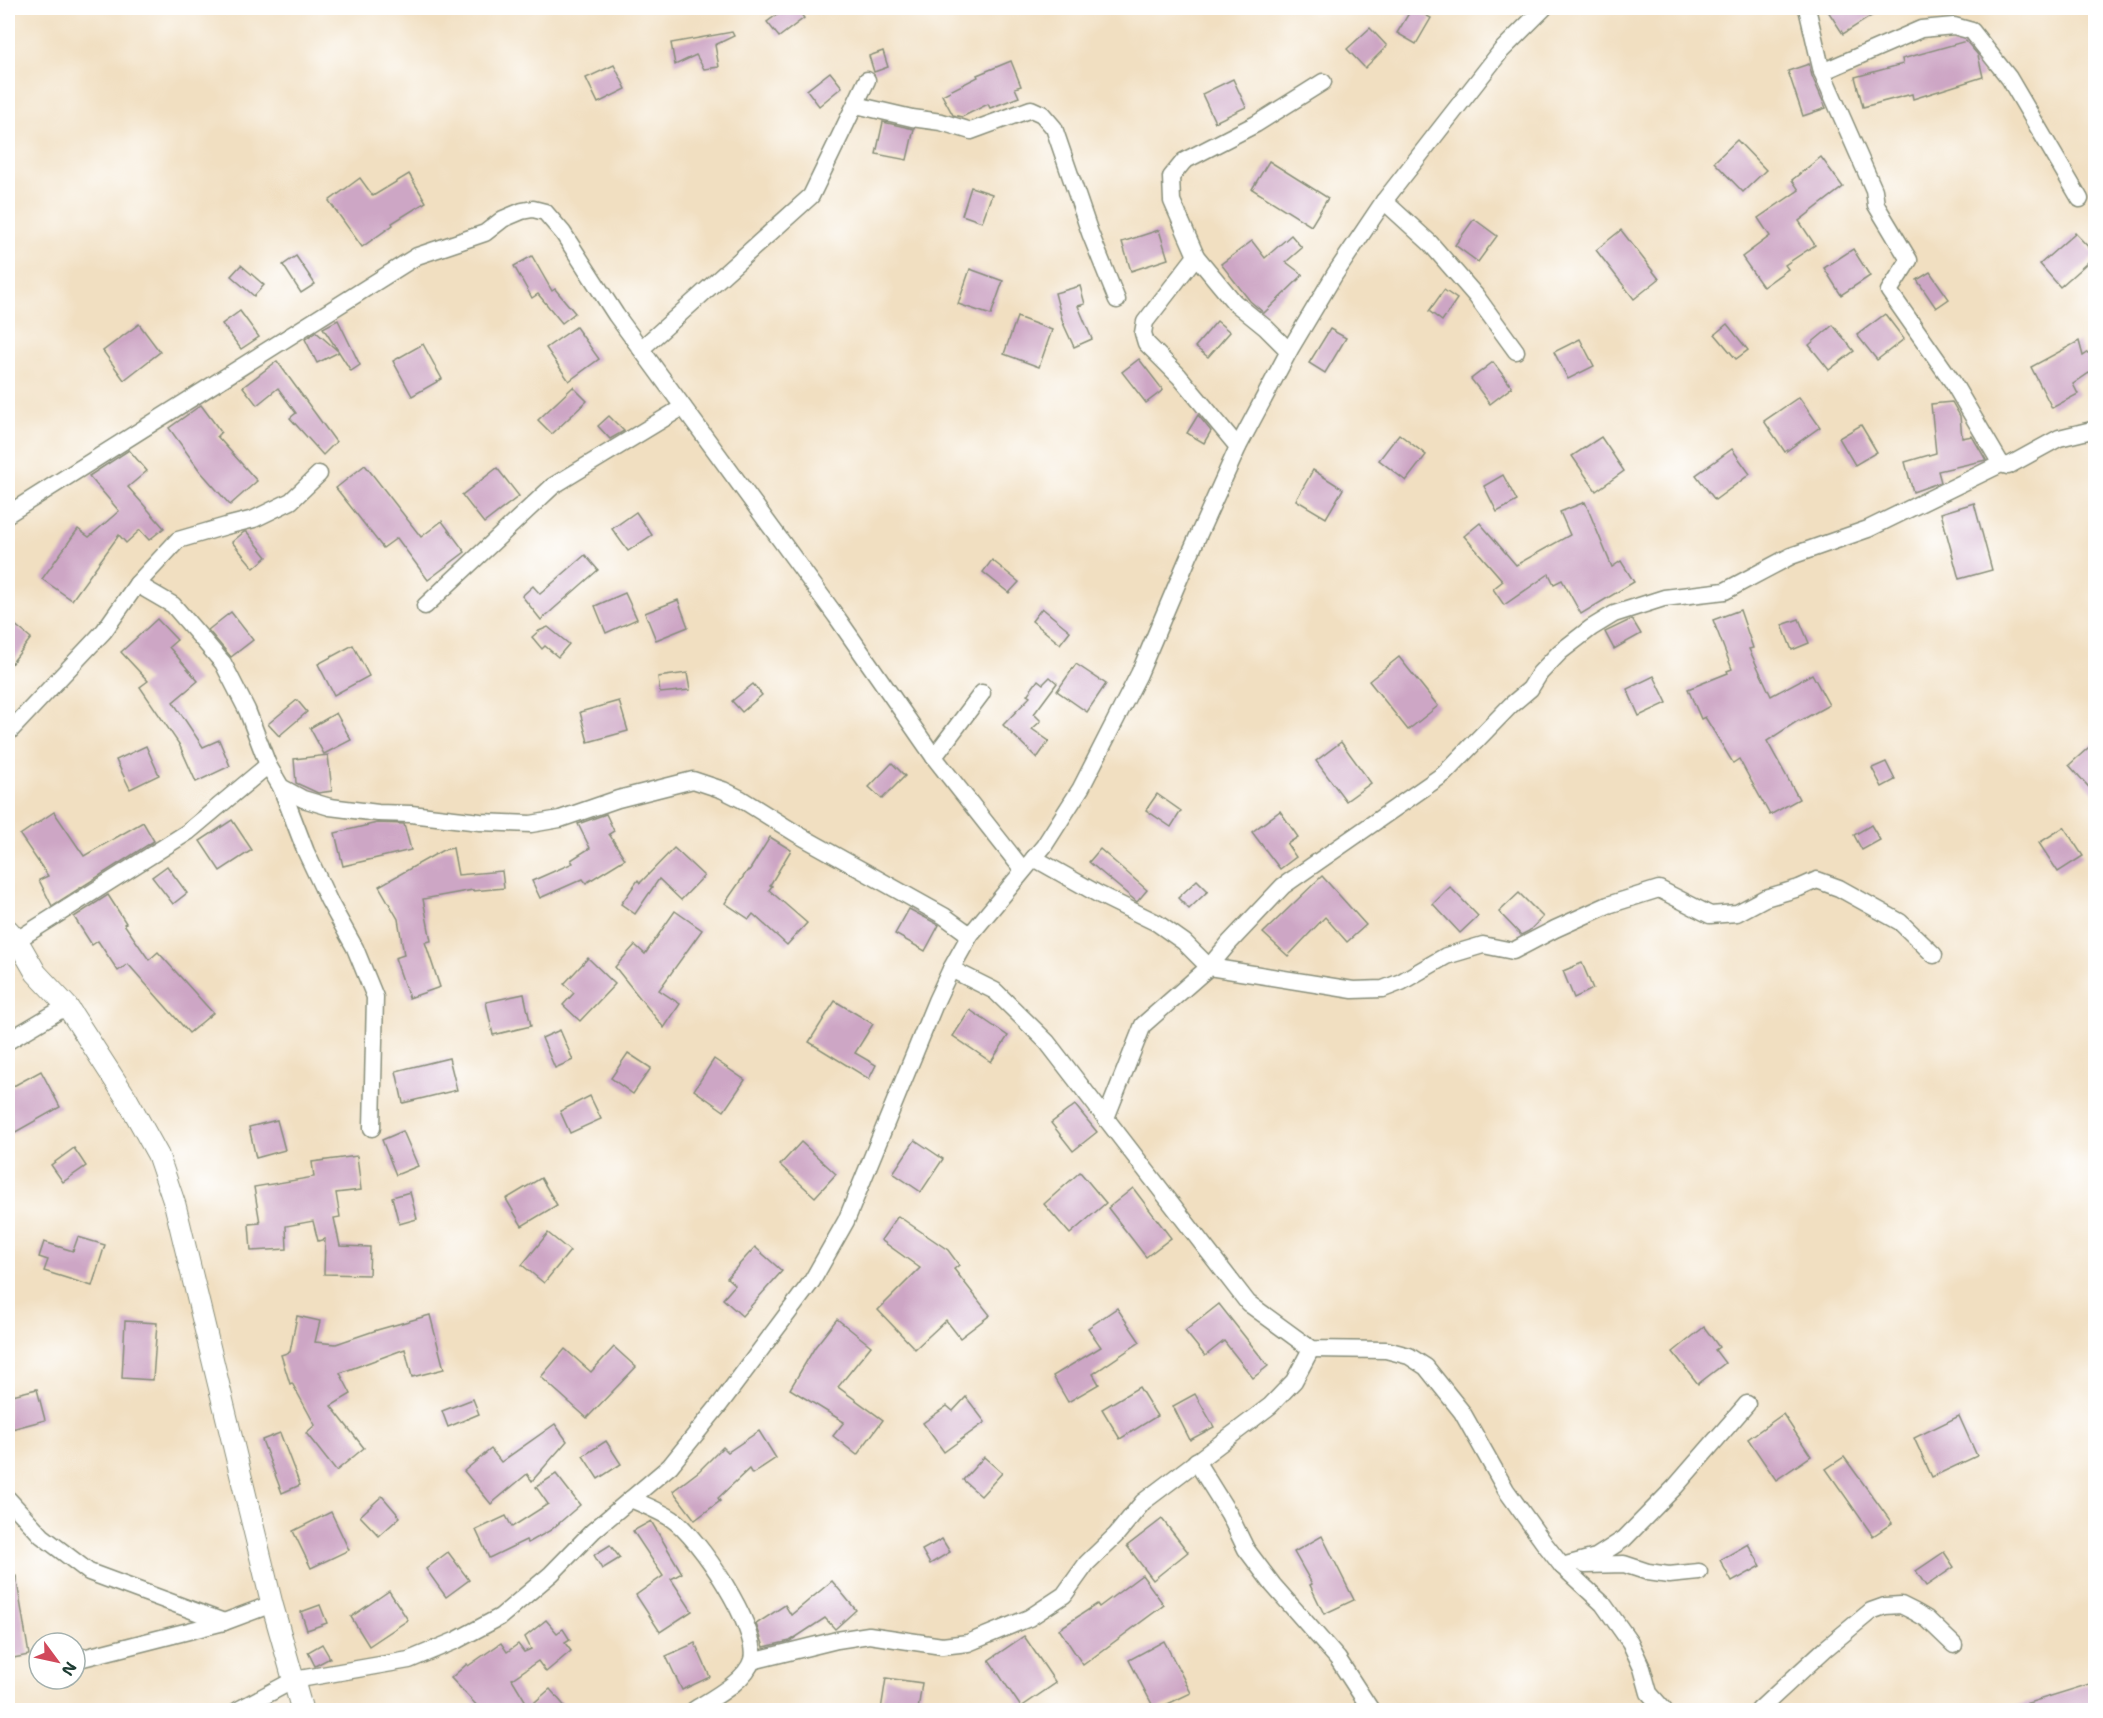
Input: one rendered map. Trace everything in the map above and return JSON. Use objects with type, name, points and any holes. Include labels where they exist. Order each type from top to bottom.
[{"type":"street","points":[[238,1710],[294,1680],[409,1659],[457,1640],[500,1617],[551,1574],[593,1531],[670,1466],[720,1404],[812,1281],[846,1221],[951,969],[970,934],[1044,846],[1082,788],[1139,674],[1238,447],[1289,351],[1335,274],[1384,201],[1501,51],[1544,8]]},
{"type":"street","points":[[1807,8],[1822,72],[1874,190],[1876,205],[1909,260],[1889,291],[1952,381],[2001,464]]},
{"type":"street","points":[[1822,72],[1921,29],[1954,26],[1971,31],[2009,78],[2080,199]]},
{"type":"street","points":[[641,348],[811,196],[867,80]]},
{"type":"street","points":[[1289,351],[1266,328],[1234,302],[1196,256],[1172,201],[1171,177],[1184,161],[1256,124],[1323,82]]},
{"type":"street","points":[[856,105],[941,122],[971,131],[1031,109],[1042,114],[1054,128],[1090,233],[1117,300]]},
{"type":"street","points":[[1384,201],[1430,243],[1476,296],[1516,351]]},
{"type":"street","points":[[8,514],[417,256],[485,233],[503,219],[533,209],[545,212],[563,233],[616,315],[836,616],[934,757],[1029,864],[1157,923],[1184,942],[1209,967],[1353,990],[1383,988],[1401,982],[1446,956],[1483,945],[1513,951],[1608,905],[1659,889],[1710,915],[1737,913],[1765,898],[1817,880],[1839,888],[1900,922],[1934,955]]},
{"type":"street","points":[[1196,256],[1145,322],[1143,333],[1146,343],[1179,376],[1238,447]]},
{"type":"street","points":[[425,606],[553,486],[683,407]]},
{"type":"street","points":[[1106,1118],[1143,1025],[1209,967],[1283,886],[1444,774],[1511,705],[1530,689],[1540,673],[1560,652],[1591,628],[1614,614],[1665,598],[1725,591],[1791,556],[1868,529],[2001,464],[2008,466],[2059,438],[2096,429]]},
{"type":"street","points":[[8,733],[104,631],[137,584],[178,540],[254,519],[291,501],[319,474]]},
{"type":"street","points":[[137,584],[173,604],[223,663],[247,710],[268,765],[281,787],[306,852],[329,901],[356,948],[375,996],[372,1128]]},
{"type":"street","points":[[934,757],[982,693]]},
{"type":"street","points":[[268,765],[188,832],[12,935],[36,973],[67,1006],[127,1099],[158,1155],[174,1205],[272,1604],[302,1710]]},
{"type":"street","points":[[281,787],[303,799],[330,807],[480,822],[531,824],[560,819],[618,799],[693,780],[741,799],[797,834],[944,916],[970,934]]},
{"type":"street","points":[[951,969],[995,991],[1047,1042],[1248,1304],[1311,1349],[1386,1350],[1410,1356],[1426,1367],[1462,1412],[1506,1490],[1562,1566],[1603,1604],[1630,1642],[1642,1668],[1649,1693],[1664,1710]]},
{"type":"street","points":[[8,1041],[67,1006]]},
{"type":"street","points":[[752,1661],[837,1640],[868,1635],[942,1646],[968,1643],[1021,1622],[1064,1595],[1087,1563],[1116,1535],[1143,1502],[1270,1406],[1294,1381],[1311,1349]]},
{"type":"street","points":[[1562,1566],[1596,1557],[1624,1539],[1675,1487],[1747,1404]]},
{"type":"street","points":[[1196,1461],[1246,1549],[1273,1585],[1338,1659],[1371,1710]]},
{"type":"street","points":[[8,1499],[42,1536],[89,1572],[224,1622]]},
{"type":"street","points":[[631,1499],[673,1519],[696,1540],[728,1589],[747,1626],[753,1645],[752,1661],[742,1675],[725,1690],[694,1710]]},
{"type":"street","points":[[1562,1566],[1624,1564],[1648,1572],[1669,1575],[1699,1572]]},
{"type":"street","points":[[87,1657],[224,1622],[272,1604]]},
{"type":"street","points":[[1759,1710],[1825,1649],[1871,1611],[1885,1606],[1901,1605],[1915,1612],[1927,1619],[1954,1645]]},
{"type":"building","points":[[786,8],[796,8],[804,18],[779,37],[767,22]]},
{"type":"building","points":[[1412,8],[1431,18],[1416,44],[1397,33]]},
{"type":"building","points":[[1826,8],[1884,8],[1843,34]]},
{"type":"building","points":[[1370,28],[1387,46],[1365,68],[1347,49]]},
{"type":"building","points":[[732,32],[734,36],[715,45],[719,67],[704,69],[696,55],[675,65],[671,43]]},
{"type":"building","points":[[1966,41],[1978,55],[1983,77],[1913,99],[1912,94],[1863,107],[1855,77],[1903,64],[1902,59]]},
{"type":"building","points":[[883,51],[888,67],[874,72],[869,56]]},
{"type":"building","points":[[1011,61],[1021,86],[1015,88],[1019,97],[990,108],[988,104],[962,117],[953,115],[942,95],[978,77],[977,75]]},
{"type":"building","points":[[1809,64],[1826,108],[1803,116],[1788,71]]},
{"type":"building","points":[[614,65],[626,89],[598,103],[586,78]]},
{"type":"building","points":[[830,72],[842,87],[819,106],[807,90]]},
{"type":"building","points":[[1233,79],[1246,107],[1215,122],[1202,94]]},
{"type":"building","points":[[883,122],[914,129],[907,160],[876,154]]},
{"type":"building","points":[[1737,140],[1766,170],[1743,192],[1714,162]]},
{"type":"building","points":[[1821,157],[1843,187],[1799,221],[1815,245],[1785,265],[1788,269],[1763,287],[1742,257],[1770,236],[1758,218],[1799,190],[1792,180]]},
{"type":"building","points":[[1269,161],[1328,198],[1311,226],[1252,189]]},
{"type":"building","points":[[409,174],[426,202],[392,223],[393,225],[362,247],[329,201],[360,178],[373,196]]},
{"type":"building","points":[[971,187],[992,194],[982,222],[962,215]]},
{"type":"building","points":[[1474,219],[1497,236],[1478,262],[1455,245]]},
{"type":"building","points":[[1159,230],[1168,259],[1131,271],[1122,242]]},
{"type":"building","points":[[1621,230],[1659,279],[1634,299],[1596,250]]},
{"type":"building","points":[[2075,233],[2096,255],[2060,287],[2040,264]]},
{"type":"building","points":[[1291,235],[1302,248],[1286,262],[1303,275],[1264,313],[1250,301],[1221,264],[1252,241],[1265,258]]},
{"type":"building","points":[[1853,249],[1870,276],[1841,295],[1824,268]]},
{"type":"building","points":[[296,256],[315,284],[301,293],[283,265]]},
{"type":"building","points":[[532,256],[552,291],[555,289],[575,313],[562,323],[538,294],[532,298],[514,266]]},
{"type":"building","points":[[241,265],[264,285],[254,296],[231,276]]},
{"type":"building","points":[[970,269],[1003,281],[991,315],[958,304]]},
{"type":"building","points":[[1930,272],[1949,299],[1936,308],[1917,280]]},
{"type":"building","points":[[1080,286],[1085,304],[1078,306],[1092,339],[1074,347],[1063,323],[1055,293]]},
{"type":"building","points":[[1444,290],[1457,299],[1442,321],[1429,311]]},
{"type":"building","points":[[240,311],[259,337],[241,349],[222,324]]},
{"type":"building","points":[[1885,314],[1904,339],[1877,360],[1857,335]]},
{"type":"building","points":[[1017,317],[1052,330],[1039,367],[1004,354]]},
{"type":"building","points":[[338,320],[360,365],[351,371],[323,328]]},
{"type":"building","points":[[1217,321],[1230,332],[1208,357],[1195,347]]},
{"type":"building","points":[[139,324],[160,352],[124,380],[103,351]]},
{"type":"building","points":[[1727,324],[1748,350],[1736,359],[1715,334]]},
{"type":"building","points":[[1833,325],[1854,351],[1829,370],[1809,345]]},
{"type":"building","points":[[576,327],[599,359],[569,381],[546,348]]},
{"type":"building","points":[[1330,329],[1346,338],[1325,373],[1309,363]]},
{"type":"building","points":[[316,332],[339,352],[317,363],[305,339]]},
{"type":"building","points":[[1580,339],[1594,366],[1568,379],[1554,352]]},
{"type":"building","points":[[2079,341],[2083,356],[2096,347],[2096,368],[2073,384],[2078,394],[2052,408],[2031,367]]},
{"type":"building","points":[[423,344],[442,379],[412,396],[393,361]]},
{"type":"building","points":[[1139,359],[1163,390],[1146,403],[1122,372]]},
{"type":"building","points":[[277,361],[336,442],[323,455],[290,418],[296,413],[278,388],[257,405],[243,387]]},
{"type":"building","points":[[1493,362],[1512,387],[1490,404],[1471,379]]},
{"type":"building","points":[[573,387],[587,401],[552,434],[538,420]]},
{"type":"building","points":[[1799,397],[1820,427],[1785,452],[1764,421]]},
{"type":"building","points":[[1952,402],[1960,416],[1962,438],[1972,436],[1986,460],[1938,471],[1941,482],[1913,492],[1905,462],[1936,453],[1931,404]]},
{"type":"building","points":[[201,405],[221,432],[217,436],[257,481],[230,505],[200,471],[169,428]]},
{"type":"building","points":[[1198,415],[1211,431],[1204,443],[1187,433]]},
{"type":"building","points":[[609,416],[624,431],[610,439],[598,426]]},
{"type":"building","points":[[1861,425],[1877,452],[1855,465],[1839,438]]},
{"type":"building","points":[[1399,434],[1426,455],[1406,481],[1379,460]]},
{"type":"building","points":[[1601,437],[1624,471],[1596,491],[1572,456]]},
{"type":"building","points":[[1732,449],[1750,474],[1715,500],[1696,475]]},
{"type":"building","points":[[129,450],[147,471],[128,487],[164,528],[149,540],[140,530],[126,543],[119,535],[72,600],[42,579],[78,529],[89,537],[119,511],[89,476]]},
{"type":"building","points":[[365,465],[421,537],[442,521],[465,552],[428,580],[397,538],[383,548],[336,488]]},
{"type":"building","points":[[497,468],[519,496],[484,523],[462,495]]},
{"type":"building","points":[[1313,470],[1343,489],[1326,518],[1296,500]]},
{"type":"building","points":[[1503,475],[1517,501],[1497,512],[1484,486]]},
{"type":"building","points":[[1585,502],[1612,567],[1621,561],[1634,582],[1581,614],[1562,580],[1554,584],[1549,574],[1504,605],[1493,589],[1503,581],[1464,536],[1480,523],[1516,565],[1570,535],[1560,512]]},
{"type":"building","points":[[1974,503],[1992,570],[1959,579],[1941,513]]},
{"type":"building","points":[[636,512],[652,535],[628,551],[612,529]]},
{"type":"building","points":[[247,532],[267,557],[254,568],[232,542]]},
{"type":"building","points":[[585,555],[598,570],[541,620],[522,596],[533,586],[540,594]]},
{"type":"building","points":[[992,560],[1019,582],[1009,593],[983,572]]},
{"type":"building","points":[[625,593],[637,619],[606,633],[595,606]]},
{"type":"building","points":[[678,600],[688,627],[656,640],[645,613]]},
{"type":"building","points":[[1042,608],[1070,631],[1060,644],[1032,621]]},
{"type":"building","points":[[1740,610],[1753,648],[1749,649],[1771,696],[1812,674],[1829,705],[1799,720],[1767,741],[1799,799],[1770,815],[1739,759],[1733,763],[1705,717],[1701,719],[1688,689],[1728,673],[1727,671],[1732,669],[1713,620]]},
{"type":"building","points":[[231,612],[253,640],[231,657],[208,630]]},
{"type":"building","points":[[8,619],[31,638],[8,668]]},
{"type":"building","points":[[157,619],[177,640],[169,647],[198,681],[173,702],[203,747],[219,740],[230,766],[196,782],[179,744],[140,687],[148,681],[121,652]]},
{"type":"building","points":[[1632,619],[1641,634],[1614,649],[1605,632]]},
{"type":"building","points":[[1799,619],[1809,643],[1792,650],[1782,625]]},
{"type":"building","points":[[548,627],[569,644],[558,657],[545,646],[542,649],[532,637]]},
{"type":"building","points":[[353,645],[369,676],[334,695],[318,664]]},
{"type":"building","points":[[1399,657],[1438,706],[1408,730],[1369,681]]},
{"type":"building","points":[[1076,664],[1106,684],[1087,712],[1057,691]]},
{"type":"building","points":[[687,673],[690,690],[660,693],[658,677]]},
{"type":"building","points":[[1654,676],[1667,703],[1639,716],[1627,689]]},
{"type":"building","points":[[1050,677],[1057,683],[1034,714],[1041,721],[1032,729],[1049,741],[1037,758],[1003,725],[1030,697],[1027,695],[1038,680],[1043,684]]},
{"type":"building","points":[[753,684],[762,695],[742,712],[732,701]]},
{"type":"building","points":[[297,700],[307,712],[279,736],[268,724]]},
{"type":"building","points":[[619,701],[628,731],[588,742],[580,712]]},
{"type":"building","points":[[336,713],[351,740],[324,754],[310,728]]},
{"type":"building","points":[[2096,741],[2096,795],[2069,765]]},
{"type":"building","points":[[1341,742],[1371,783],[1346,801],[1316,761]]},
{"type":"building","points":[[146,746],[159,775],[130,789],[116,760]]},
{"type":"building","points":[[328,755],[332,791],[318,793],[296,783],[294,759]]},
{"type":"building","points":[[1886,762],[1895,780],[1882,787],[1872,768]]},
{"type":"building","points":[[892,763],[905,776],[882,799],[869,787]]},
{"type":"building","points":[[1157,794],[1181,811],[1171,827],[1146,810]]},
{"type":"building","points":[[1280,811],[1298,837],[1287,844],[1296,857],[1280,869],[1252,832]]},
{"type":"building","points":[[54,812],[84,856],[143,822],[154,841],[52,906],[39,880],[48,876],[20,835]]},
{"type":"building","points":[[606,814],[614,831],[609,834],[625,859],[586,883],[583,879],[540,898],[532,881],[573,863],[571,860],[590,848],[578,824]]},
{"type":"building","points":[[232,820],[252,850],[220,871],[200,841]]},
{"type":"building","points":[[377,823],[404,824],[411,850],[343,866],[335,833]]},
{"type":"building","points":[[1871,825],[1880,840],[1862,850],[1854,835]]},
{"type":"building","points":[[2064,827],[2083,856],[2058,872],[2039,843]]},
{"type":"building","points":[[770,837],[791,850],[769,890],[807,923],[787,945],[753,914],[749,919],[725,903],[749,871]]},
{"type":"building","points":[[453,848],[458,875],[502,871],[504,888],[473,890],[423,899],[431,941],[425,942],[440,987],[409,998],[395,958],[404,955],[398,919],[379,886],[443,850]]},
{"type":"building","points":[[674,848],[704,876],[681,900],[659,879],[635,914],[621,904],[638,880],[640,883]]},
{"type":"building","points":[[1100,849],[1147,890],[1137,902],[1089,862]]},
{"type":"building","points":[[167,866],[187,893],[173,904],[152,877]]},
{"type":"building","points":[[1322,876],[1366,925],[1347,942],[1325,917],[1288,956],[1263,933]]},
{"type":"building","points":[[1197,880],[1208,891],[1189,909],[1178,898]]},
{"type":"building","points":[[1450,887],[1478,916],[1460,933],[1433,904]]},
{"type":"building","points":[[1519,893],[1543,917],[1529,931],[1521,935],[1499,912]]},
{"type":"building","points":[[108,895],[126,923],[124,924],[149,960],[158,952],[213,1013],[189,1033],[128,964],[118,971],[98,941],[92,945],[74,917]]},
{"type":"building","points":[[909,909],[939,925],[925,951],[895,934]]},
{"type":"building","points":[[675,911],[702,930],[659,990],[680,1004],[664,1028],[615,967],[635,945],[645,954]]},
{"type":"building","points":[[588,958],[615,984],[580,1021],[563,1005],[574,993],[564,984]]},
{"type":"building","points":[[1582,963],[1593,989],[1574,998],[1563,971]]},
{"type":"building","points":[[524,994],[531,1026],[493,1035],[486,1002]]},
{"type":"building","points":[[835,1001],[873,1024],[855,1053],[876,1065],[869,1079],[809,1042]]},
{"type":"building","points":[[970,1010],[1008,1036],[991,1062],[953,1036]]},
{"type":"building","points":[[560,1030],[573,1060],[555,1068],[542,1038]]},
{"type":"building","points":[[628,1053],[651,1068],[633,1094],[611,1078]]},
{"type":"building","points":[[449,1058],[457,1090],[403,1103],[396,1071]]},
{"type":"building","points":[[714,1059],[745,1080],[724,1111],[694,1090]]},
{"type":"building","points":[[41,1071],[60,1107],[12,1134],[8,1126],[8,1089]]},
{"type":"building","points":[[590,1096],[601,1119],[570,1133],[560,1111]]},
{"type":"building","points":[[1075,1105],[1097,1132],[1073,1151],[1051,1123]]},
{"type":"building","points":[[277,1120],[285,1150],[256,1158],[249,1127]]},
{"type":"building","points":[[403,1131],[418,1166],[396,1175],[382,1140]]},
{"type":"building","points":[[915,1140],[943,1159],[921,1192],[893,1173]]},
{"type":"building","points":[[801,1142],[836,1174],[815,1197],[780,1165]]},
{"type":"building","points":[[74,1148],[86,1166],[63,1182],[51,1165]]},
{"type":"building","points":[[357,1156],[361,1190],[336,1193],[340,1217],[334,1218],[340,1246],[370,1247],[369,1275],[324,1274],[325,1239],[318,1241],[313,1221],[286,1226],[287,1249],[251,1251],[249,1224],[260,1223],[254,1187],[314,1177],[312,1162]]},
{"type":"building","points":[[1080,1172],[1106,1203],[1070,1234],[1044,1204]]},
{"type":"building","points":[[541,1178],[557,1205],[522,1226],[506,1199]]},
{"type":"building","points":[[1133,1188],[1171,1238],[1146,1257],[1108,1208]]},
{"type":"building","points":[[410,1192],[417,1219],[399,1224],[392,1197]]},
{"type":"building","points":[[898,1216],[948,1250],[959,1265],[954,1269],[990,1315],[960,1338],[946,1320],[915,1349],[878,1310],[920,1268],[881,1240]]},
{"type":"building","points":[[548,1233],[570,1251],[544,1283],[522,1265]]},
{"type":"building","points":[[78,1237],[105,1245],[92,1286],[44,1271],[48,1260],[39,1257],[44,1242],[73,1251]]},
{"type":"building","points":[[755,1247],[782,1271],[742,1316],[723,1299],[735,1285],[727,1278]]},
{"type":"building","points":[[1219,1304],[1268,1366],[1253,1378],[1224,1341],[1205,1356],[1185,1331]]},
{"type":"building","points":[[1117,1308],[1140,1342],[1093,1374],[1099,1384],[1068,1402],[1053,1376],[1101,1347],[1088,1328]]},
{"type":"building","points":[[430,1315],[444,1369],[412,1377],[405,1349],[340,1373],[351,1394],[331,1406],[364,1448],[336,1471],[306,1433],[315,1425],[292,1383],[290,1384],[281,1355],[290,1352],[297,1316],[320,1321],[315,1342],[336,1344]]},
{"type":"building","points":[[837,1319],[871,1346],[838,1387],[883,1420],[857,1455],[833,1436],[844,1422],[790,1389],[815,1347]]},
{"type":"building","points":[[125,1321],[157,1323],[153,1380],[122,1378]]},
{"type":"building","points":[[1704,1327],[1719,1347],[1715,1350],[1725,1363],[1698,1384],[1673,1352]]},
{"type":"building","points":[[614,1347],[636,1367],[587,1418],[541,1377],[565,1349],[591,1372]]},
{"type":"building","points":[[1139,1387],[1157,1416],[1120,1439],[1102,1409]]},
{"type":"building","points":[[37,1389],[45,1420],[8,1430],[8,1396]]},
{"type":"building","points":[[1195,1394],[1214,1427],[1190,1440],[1173,1406]]},
{"type":"building","points":[[966,1397],[985,1422],[944,1452],[923,1423],[947,1406],[953,1411]]},
{"type":"building","points":[[473,1399],[479,1414],[448,1427],[442,1411]]},
{"type":"building","points":[[1783,1414],[1811,1456],[1776,1480],[1748,1439]]},
{"type":"building","points":[[1959,1416],[1977,1456],[1932,1477],[1914,1438]]},
{"type":"building","points":[[555,1424],[567,1441],[532,1481],[527,1474],[491,1504],[464,1471],[491,1449],[501,1462]]},
{"type":"building","points":[[759,1431],[776,1458],[752,1474],[749,1469],[718,1498],[720,1501],[695,1520],[673,1491],[699,1471],[723,1447],[728,1452]]},
{"type":"building","points":[[280,1433],[300,1485],[282,1493],[262,1440]]},
{"type":"building","points":[[606,1441],[621,1464],[598,1479],[583,1456]]},
{"type":"building","points":[[984,1457],[1002,1473],[981,1496],[963,1480]]},
{"type":"building","points":[[1844,1457],[1892,1523],[1873,1536],[1826,1469]]},
{"type":"building","points":[[556,1474],[580,1505],[551,1530],[528,1543],[526,1540],[489,1558],[476,1530],[506,1516],[512,1527],[548,1504],[536,1487]]},
{"type":"building","points":[[382,1496],[400,1517],[379,1536],[360,1516]]},
{"type":"building","points":[[331,1512],[349,1550],[311,1568],[293,1531]]},
{"type":"building","points":[[1162,1519],[1188,1552],[1153,1580],[1127,1546]]},
{"type":"building","points":[[651,1521],[682,1573],[671,1579],[692,1611],[660,1632],[636,1595],[663,1576],[633,1531]]},
{"type":"building","points":[[1322,1536],[1354,1600],[1324,1614],[1310,1585],[1312,1584],[1294,1552]]},
{"type":"building","points":[[942,1539],[950,1552],[930,1564],[922,1550]]},
{"type":"building","points":[[1748,1544],[1761,1566],[1732,1582],[1720,1560]]},
{"type":"building","points":[[610,1545],[620,1558],[602,1569],[594,1555]]},
{"type":"building","points":[[448,1552],[469,1580],[446,1597],[426,1569]]},
{"type":"building","points":[[1944,1552],[1954,1567],[1926,1586],[1916,1571]]},
{"type":"building","points":[[1142,1575],[1164,1605],[1083,1665],[1059,1629],[1097,1604],[1099,1607]]},
{"type":"building","points":[[16,1576],[27,1655],[8,1659],[8,1577]]},
{"type":"building","points":[[832,1581],[856,1610],[835,1629],[825,1618],[790,1641],[764,1647],[756,1624],[785,1605],[791,1615]]},
{"type":"building","points":[[389,1591],[408,1620],[369,1646],[351,1617]]},
{"type":"building","points":[[320,1605],[327,1623],[307,1630],[301,1612]]},
{"type":"building","points":[[546,1620],[557,1633],[563,1629],[570,1640],[565,1643],[571,1651],[546,1672],[538,1661],[512,1679],[529,1707],[550,1689],[568,1710],[481,1710],[451,1678],[467,1664],[468,1666],[501,1643],[507,1652],[518,1644],[524,1652],[531,1649],[525,1637]]},
{"type":"building","points":[[1024,1636],[1056,1683],[1021,1707],[989,1660]]},
{"type":"building","points":[[1164,1641],[1191,1693],[1155,1710],[1129,1660]]},
{"type":"building","points":[[695,1643],[710,1677],[682,1690],[666,1656]]},
{"type":"building","points":[[322,1644],[330,1658],[315,1666],[308,1652]]},
{"type":"building","points":[[886,1678],[922,1683],[918,1710],[881,1710]]},
{"type":"building","points":[[2096,1682],[2096,1710],[2015,1710],[2015,1707]]}]
